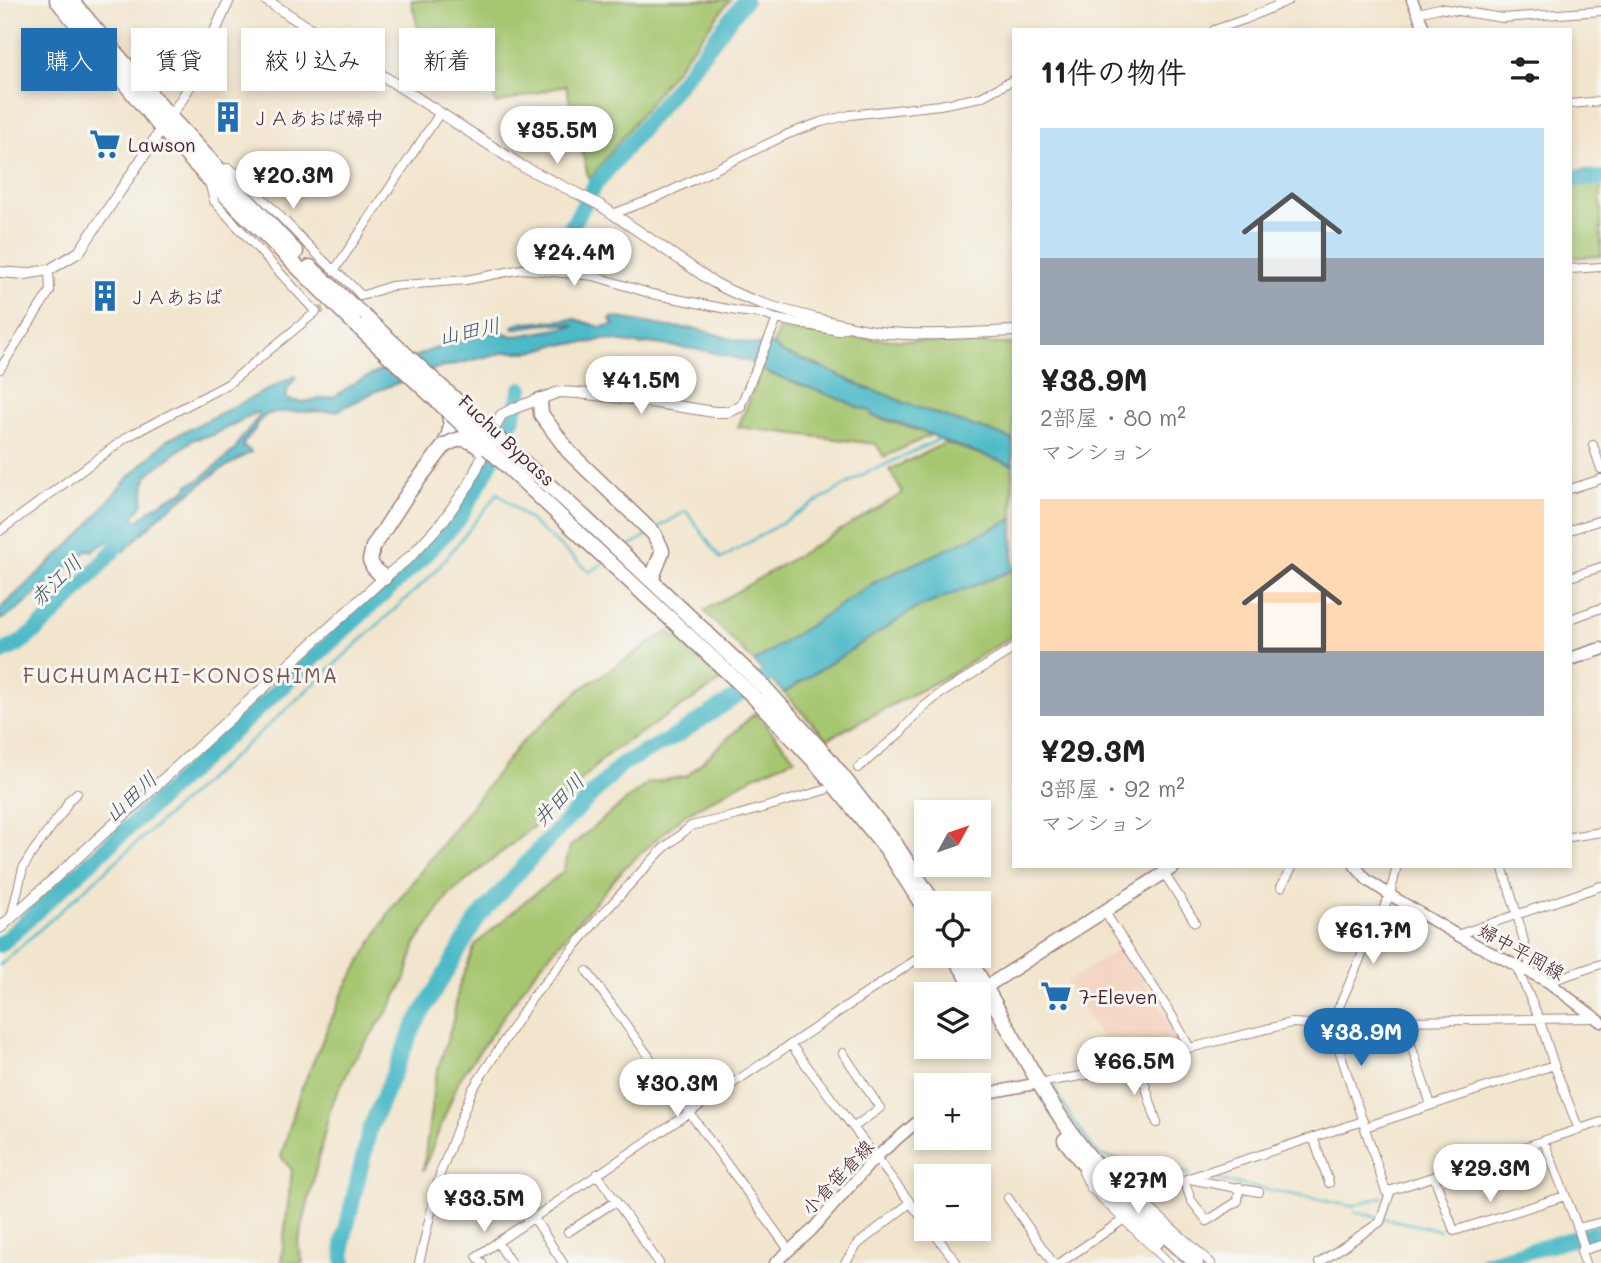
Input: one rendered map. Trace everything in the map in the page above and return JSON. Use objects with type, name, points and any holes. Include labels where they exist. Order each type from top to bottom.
[{"type":"highway","name":"Fuchu Bypass","points":[[57,0],[213,174],[303,260],[448,410],[822,761],[894,842],[926,891]]},
{"type":"highway","name":"Fuchu Bypass","points":[[71,0],[166,123]]},
{"type":"highway","name":"Fuchu Bypass","points":[[361,322],[586,518],[765,688],[886,848],[914,892]]},
{"type":"highway","points":[[535,401],[541,414],[569,452],[654,534],[662,556],[652,580]]},
{"type":"highway","points":[[384,578],[370,560],[373,547],[408,493],[444,446],[451,425],[448,410]]},
{"type":"highway","points":[[444,446],[461,438],[469,440],[527,485]]},
{"type":"highway","points":[[586,518],[633,557],[641,560],[654,556],[654,534]]},
{"type":"highway","points":[[964,968],[975,982]]},
{"type":"highway","points":[[991,1006],[1035,1084],[1066,1126],[1098,1183],[1182,1263]]},
{"type":"highway","points":[[1080,1154],[1196,1263]]},
{"type":"main road","points":[[1412,0],[1424,28]]},
{"type":"main road","points":[[1572,658],[1601,649]]},
{"type":"main road","name":"婦中平岡線","points":[[1357,868],[1367,880],[1390,895],[1548,982],[1600,1019]]},
{"type":"main road","points":[[991,984],[1170,869]]},
{"type":"main road","points":[[991,1092],[1035,1084]]},
{"type":"main road","name":"小倉笹倉線","points":[[775,1263],[811,1231],[875,1158],[914,1125]]},
{"type":"street","points":[[0,272],[25,274],[49,270],[79,252],[193,80],[229,0]]},
{"type":"street","points":[[266,0],[522,166],[600,205],[732,293],[776,309],[887,333],[1012,331]]},
{"type":"street","points":[[1220,28],[1289,0]]},
{"type":"street","points":[[1418,13],[1439,8],[1503,18],[1601,10]]},
{"type":"street","points":[[613,214],[660,196],[788,134],[821,122],[981,97],[1012,81]]},
{"type":"street","points":[[1572,104],[1601,101]]},
{"type":"street","points":[[334,271],[440,113]]},
{"type":"street","points":[[0,531],[127,437],[228,384],[316,312],[214,201],[213,174],[228,168],[238,174],[334,271],[356,289],[360,296],[391,286],[466,280],[522,269],[594,276],[652,294],[838,331],[850,326]]},
{"type":"street","points":[[1572,269],[1601,267]]},
{"type":"street","points":[[0,369],[50,291],[49,270]]},
{"type":"street","points":[[0,928],[411,556],[443,520],[470,483],[501,415],[559,392],[728,412],[740,407],[776,320]]},
{"type":"street","points":[[1593,445],[1601,469]]},
{"type":"street","points":[[1572,488],[1601,479]]},
{"type":"street","points":[[1572,529],[1601,520]]},
{"type":"street","points":[[1572,577],[1601,567]]},
{"type":"street","points":[[1572,618],[1601,608]]},
{"type":"street","points":[[858,768],[899,734],[922,708],[940,694],[1012,650]]},
{"type":"street","points":[[419,1263],[440,1174],[472,1090],[532,998],[598,919],[656,856],[691,826],[825,790]]},
{"type":"street","points":[[11,919],[23,868],[69,800],[77,793]]},
{"type":"street","points":[[1572,837],[1601,832]]},
{"type":"street","points":[[1281,887],[1292,868]]},
{"type":"street","points":[[1397,868],[1390,895],[1331,1025],[1386,1192],[1601,1122]]},
{"type":"street","points":[[1503,868],[1532,974]]},
{"type":"street","points":[[1170,869],[1195,922]]},
{"type":"street","points":[[1457,934],[1601,886]]},
{"type":"street","points":[[1104,911],[1190,1048]]},
{"type":"street","points":[[482,1263],[477,1256],[497,1242],[914,961]]},
{"type":"street","points":[[1548,982],[1601,964]]},
{"type":"street","points":[[1516,966],[1539,1018],[1579,1130]]},
{"type":"street","points":[[587,971],[789,1250]]},
{"type":"street","points":[[1035,1084],[1099,1073],[1291,1023],[1331,1025],[1404,1021],[1600,1019]]},
{"type":"street","points":[[1404,1021],[1432,1105]]},
{"type":"street","points":[[791,1045],[914,1208]]},
{"type":"street","points":[[843,1053],[880,1108],[854,1127]]},
{"type":"street","points":[[1138,1062],[1157,1123]]},
{"type":"street","points":[[1147,1205],[1185,1180],[1313,1137],[1432,1105],[1554,1065]]},
{"type":"street","points":[[1313,1137],[1329,1183]]},
{"type":"street","points":[[1544,1141],[1578,1229],[1585,1263]]},
{"type":"street","points":[[1080,1154],[1147,1205],[1211,1263]]},
{"type":"street","points":[[1080,1154],[1090,1187],[1169,1263]]},
{"type":"street","points":[[597,1174],[659,1263]]},
{"type":"street","points":[[1434,1176],[1454,1231],[1565,1196]]},
{"type":"street","points":[[1185,1180],[1259,1192]]},
{"type":"street","points":[[1185,1180],[1191,1200],[1207,1221],[1238,1201],[1239,1187]]},
{"type":"street","points":[[1319,1263],[1380,1222],[1391,1190]]},
{"type":"street","points":[[1008,1198],[1053,1263]]},
{"type":"street","points":[[568,1232],[616,1201]]},
{"type":"street","points":[[845,1263],[859,1244],[910,1203]]},
{"type":"street","points":[[534,1218],[563,1263]]},
{"type":"street","points":[[1060,1263],[1123,1220]]},
{"type":"street","points":[[1578,1229],[1601,1222]]},
{"type":"street","points":[[940,1241],[956,1263]]},
{"type":"street","points":[[497,1242],[511,1263]]},
{"type":"street","points":[[1583,1245],[1601,1245]]},
{"type":"shaded area","points":[[1123,947],[1183,1043],[1116,1061],[1066,982]]},
{"type":"green space","points":[[411,0],[730,0],[589,180],[566,85],[496,104],[493,91],[495,28],[418,28]]},
{"type":"green space","points":[[1587,170],[1601,174],[1601,256],[1572,258],[1572,171]]},
{"type":"green space","points":[[778,330],[896,340],[1012,344],[1012,440],[866,388],[781,352],[773,345]]},
{"type":"green space","points":[[762,370],[871,411],[873,416],[931,435],[884,457],[876,444],[738,427]]},
{"type":"green space","points":[[945,443],[1012,465],[1012,519],[877,581],[754,662],[704,611],[903,493],[889,470]]},
{"type":"green space","points":[[1012,570],[1012,637],[944,678],[827,739],[784,693],[915,609]]},
{"type":"green space","points":[[669,631],[721,681],[608,754],[540,821],[449,895],[416,943],[405,980],[388,1011],[354,1059],[331,1105],[298,1245],[303,1263],[281,1263],[292,1170],[281,1157],[299,1095],[344,990],[390,911],[519,745],[582,688]]},
{"type":"green space","points":[[755,713],[795,758],[755,776],[683,816],[625,867],[534,973],[459,1080],[423,1171],[435,1079],[453,1021],[459,986],[475,945],[563,872],[570,847],[603,819],[648,783],[687,776]]},
{"type":"water","name":"山田川","points":[[613,317],[697,329],[750,344],[773,345],[781,352],[866,388],[1012,440],[1012,465],[946,443],[910,426],[872,416],[871,411],[768,373],[748,361],[707,351],[602,339],[555,345],[532,352],[506,352],[432,370],[374,392],[337,411],[276,412],[266,415],[244,442],[243,447],[251,452],[217,472],[161,515],[124,551],[113,541],[108,541],[92,551],[89,549],[17,610],[0,620],[0,609],[82,533],[125,481],[167,440],[295,376],[288,388],[288,400],[302,402],[334,397],[356,382],[384,369],[434,349],[491,332],[514,336],[575,326],[544,324],[514,329],[513,326],[523,322],[575,319],[600,327],[614,325],[610,319]],"holes":[[[257,412],[260,415],[236,449],[199,480],[189,484],[185,491],[172,496],[139,520],[135,520],[134,516],[143,503],[148,474],[194,439],[213,435]]]},
{"type":"water","points":[[1012,519],[1012,570],[915,609],[784,693],[754,662],[877,581]]},
{"type":"waterway","points":[[568,233],[595,185],[745,0]]},
{"type":"waterway","name":"井田川","points":[[1572,178],[1601,178]]},
{"type":"waterway","name":"山田川","points":[[0,945],[415,565],[457,522],[511,424],[521,389]]},
{"type":"waterway","points":[[657,528],[686,511],[721,559],[869,471],[940,439]]},
{"type":"waterway","points":[[0,965],[435,572],[498,493],[590,572],[605,562]]},
{"type":"waterway","name":"赤江川","points":[[0,653],[33,633],[96,570],[118,545],[113,527]]},
{"type":"waterway","points":[[625,549],[649,534]]},
{"type":"waterway","name":"井田川","points":[[344,1263],[343,1242],[370,1128],[414,1026],[478,918],[540,848],[622,764],[676,736],[786,664]]},
{"type":"waterway","points":[[1056,1087],[1055,1090],[1071,1118],[1099,1155],[1190,1174]]},
{"type":"waterway","points":[[1203,1177],[1351,1206],[1382,1197]]},
{"type":"waterway","points":[[1355,1212],[1440,1230]]},
{"type":"waterway","points":[[1485,1263],[1601,1231]]},
{"type":"tunnel","points":[[316,312],[361,296]]},
{"type":"place","name":"ＪＡあおば婦中","points":[[228,117]]},
{"type":"place","name":"Lawson","points":[[105,144]]},
{"type":"place","name":"ＪＡあおば","points":[[105,296]]},
{"type":"place","name":"7-Eleven","points":[[1056,996]]},
{"type":"district","name":"FUCHUMACHI-KONOSHIMA","points":[[181,674]]}]
